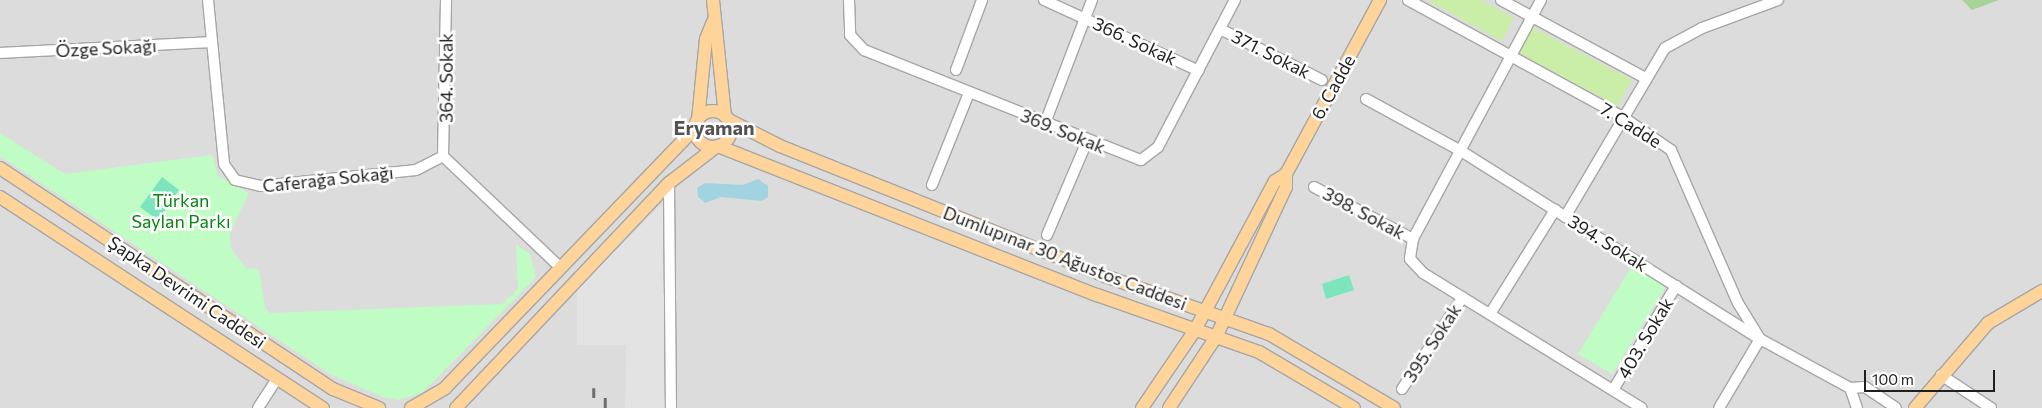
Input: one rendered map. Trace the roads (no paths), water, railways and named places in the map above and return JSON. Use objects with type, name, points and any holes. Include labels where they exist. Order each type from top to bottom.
[{"type":"main road","points":[[456,408],[574,279],[669,184],[729,137],[719,38],[713,22],[713,0]]},
{"type":"main road","name":"6. Cadde","points":[[1169,408],[1216,337],[1286,187],[1286,174],[1380,0]]},
{"type":"main road","points":[[713,22],[706,39],[697,124],[701,142],[717,146]]},
{"type":"main road","points":[[411,408],[445,388],[710,112],[727,118]]},
{"type":"main road","name":"Dumlupınar 30 Ağustos Caddesi","points":[[727,118],[780,146],[1269,334],[1394,408]]},
{"type":"main road","name":"Dumlupınar 30 Ağustos Caddesi","points":[[717,146],[1195,330],[1259,352],[1354,408]]},
{"type":"main road","name":"Şapka Devrimi Caddesi","points":[[0,168],[334,389],[379,408]]},
{"type":"main road","name":"6. Cadde","points":[[1142,408],[1195,330],[1203,310],[1275,181],[1286,174]]},
{"type":"main road","name":"Şapka Devrimi Caddesi","points":[[0,197],[323,408]]},
{"type":"main road","points":[[560,267],[574,279]]},
{"type":"main road","points":[[1915,408],[1941,375],[1988,323],[2042,291]]},
{"type":"street","name":"Caferağa Sokağı","points":[[208,0],[224,164],[240,183],[261,186],[416,170],[443,156]]},
{"type":"street","name":"364. Sokak","points":[[443,156],[446,0]]},
{"type":"street","name":"369. Sokak","points":[[849,0],[849,30],[858,47],[1133,159],[1148,158],[1158,147],[1235,0]]},
{"type":"street","points":[[956,70],[982,0]]},
{"type":"street","name":"366. Sokak","points":[[1044,0],[1198,71]]},
{"type":"street","points":[[1045,124],[1083,17],[1092,0]]},
{"type":"street","name":"7. Cadde","points":[[1408,0],[1624,118],[1656,138],[1676,157],[1738,303],[1760,339]]},
{"type":"street","points":[[1501,0],[1645,78]]},
{"type":"street","points":[[1541,0],[1413,239],[1412,264],[1642,408]]},
{"type":"street","points":[[1565,217],[1624,118],[1659,54],[1679,38],[1778,0]]},
{"type":"street","name":"371. Sokak","points":[[1220,29],[1322,80]]},
{"type":"street","name":"Özge Sokağı","points":[[0,53],[212,42]]},
{"type":"street","points":[[932,186],[969,93]]},
{"type":"street","name":"394. Sokak","points":[[1366,99],[1461,151],[1760,339],[1850,388],[1865,387],[1896,408]]},
{"type":"street","points":[[1047,235],[1087,141]]},
{"type":"street","points":[[443,156],[560,267]]},
{"type":"street","points":[[669,184],[671,408]]},
{"type":"street","name":"398. Sokak","points":[[1314,187],[1413,239]]},
{"type":"street","points":[[1490,314],[1555,210]]},
{"type":"street","name":"403. Sokak","points":[[1613,390],[1676,286]]},
{"type":"street","name":"395. Sokak","points":[[1402,389],[1462,297]]},
{"type":"street","points":[[1719,408],[1760,339]]},
{"type":"street","points":[[1941,375],[1991,408]]},
{"type":"street","points":[[258,408],[278,378]]},
{"type":"street","points":[[1850,388],[1853,406]]},
{"type":"water","points":[[758,179],[768,186],[768,197],[762,201],[721,197],[705,203],[698,197],[697,188],[705,183],[743,185]]},
{"type":"railway","points":[[594,388],[594,408]]},
{"type":"railway","points":[[605,389],[605,408]]},
{"type":"district","name":"Eryaman","points":[[714,127]]},
{"type":"park label","name":"Türkan Saylan Parkı","points":[[181,211]]}]
